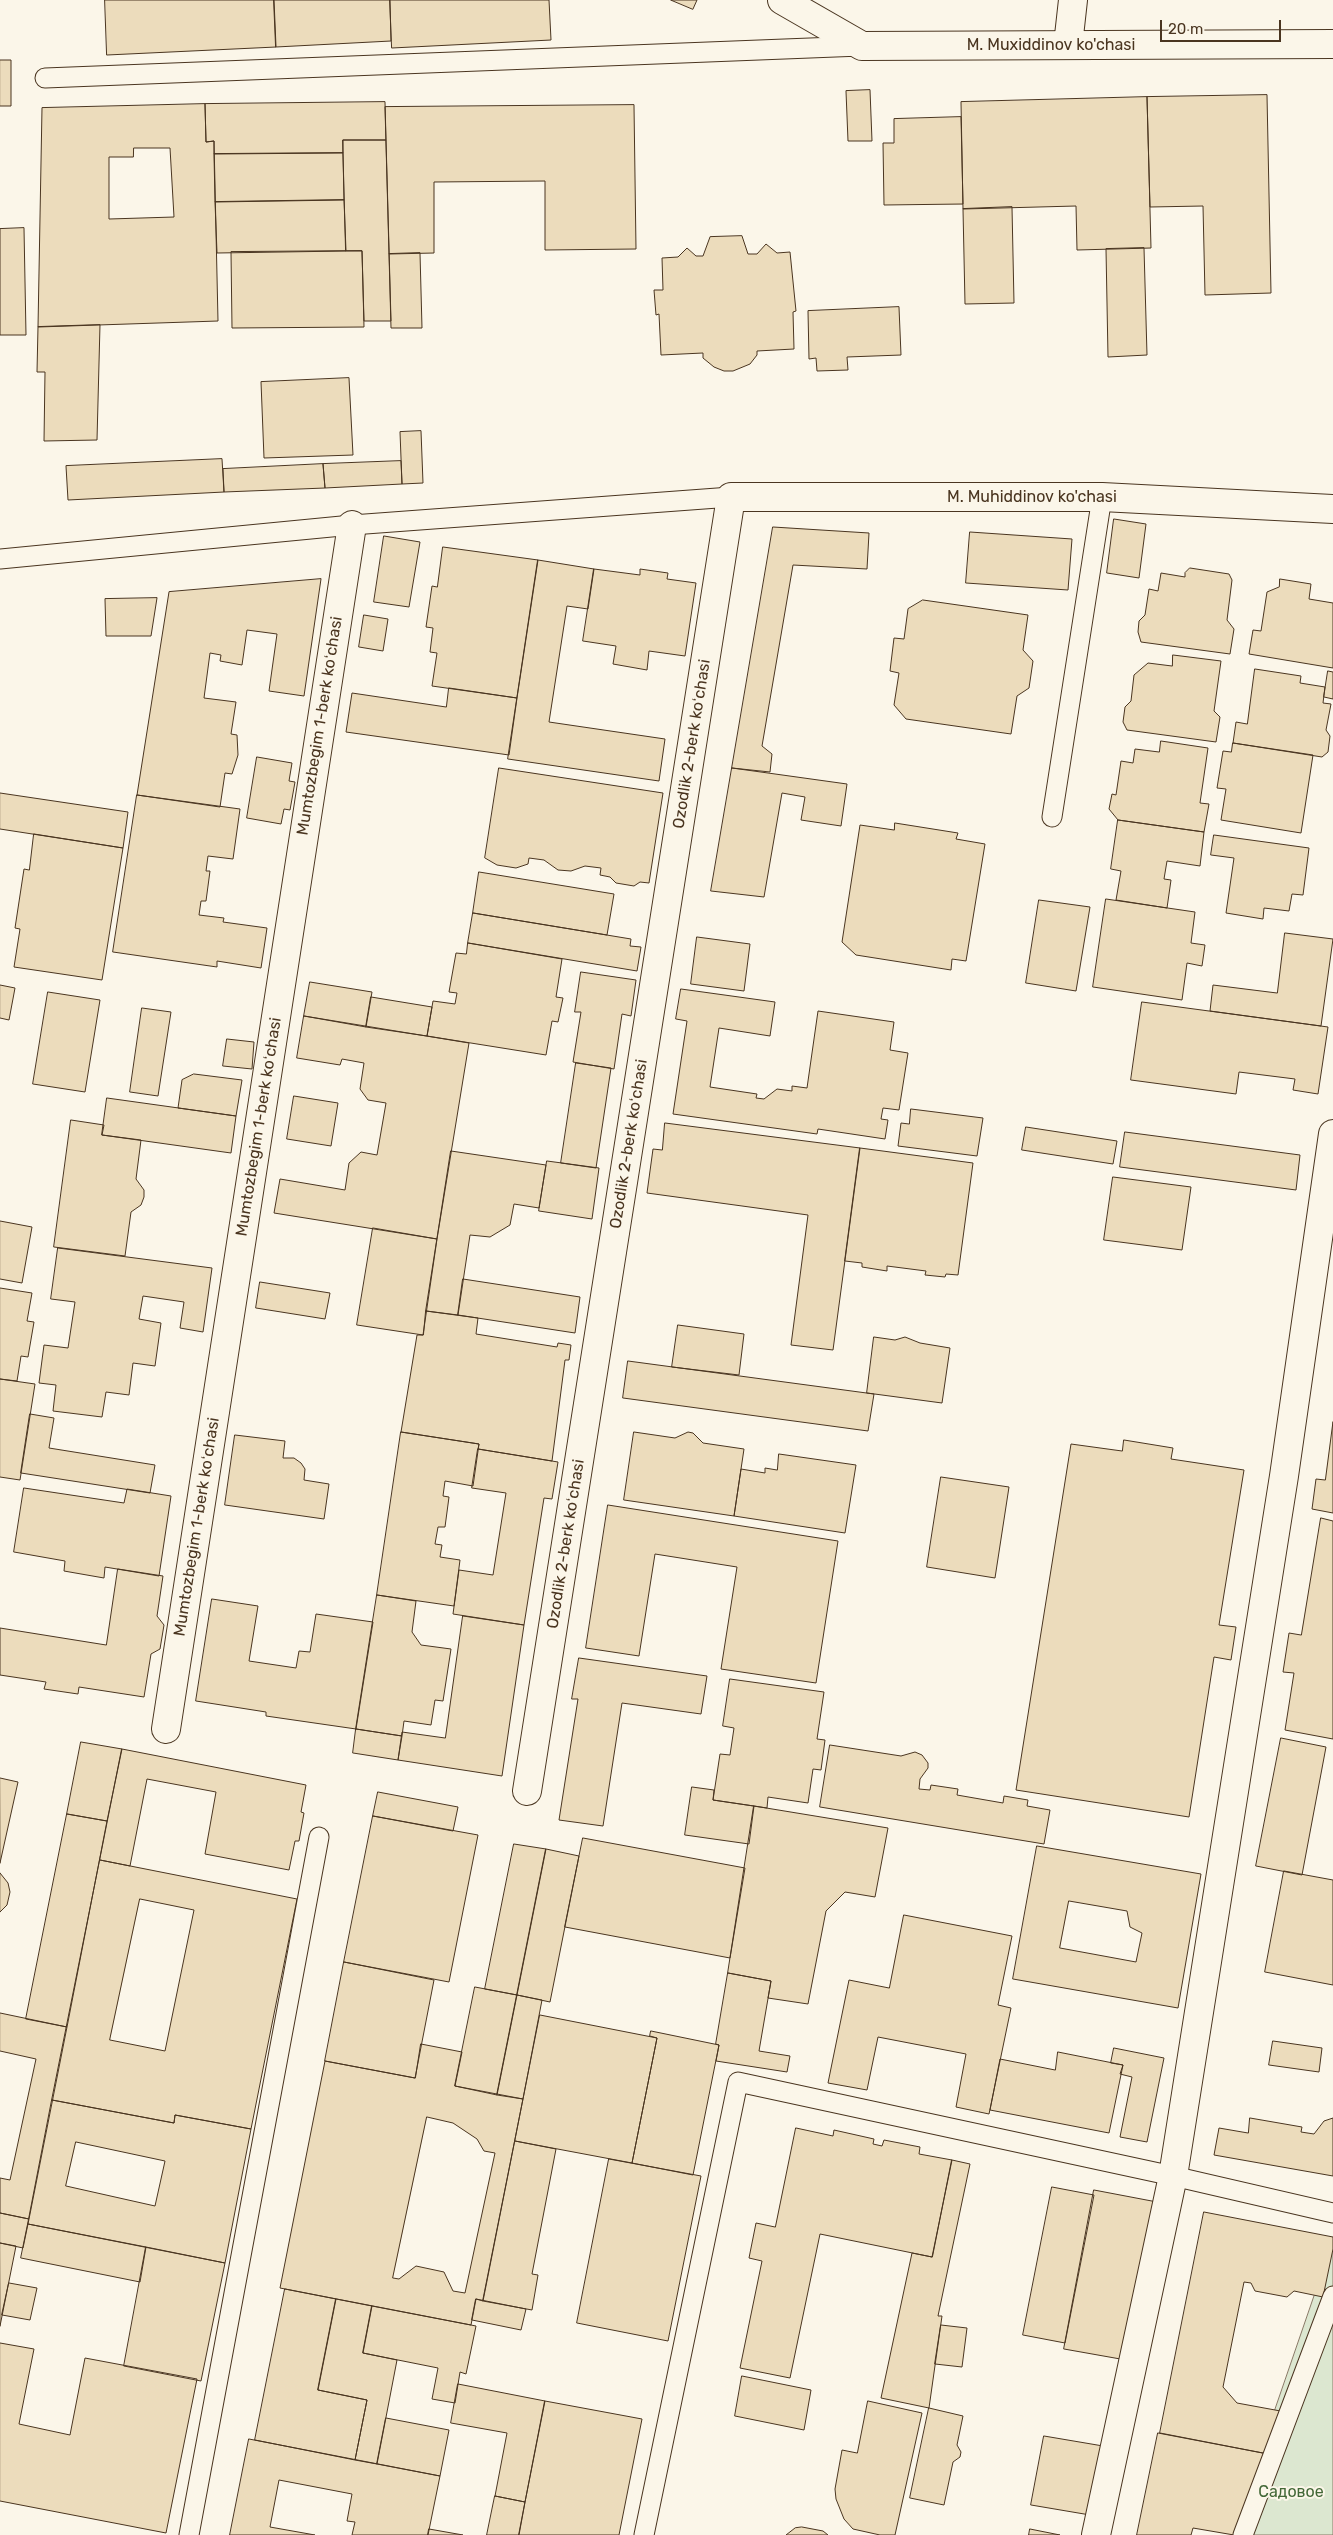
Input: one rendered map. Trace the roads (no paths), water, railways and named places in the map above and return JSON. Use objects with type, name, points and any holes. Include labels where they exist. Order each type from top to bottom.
[{"type":"street","name":"M. Muxiddinov ko'chasi","points":[[782,0],[862,46],[1333,44]]},
{"type":"street","points":[[1068,46],[1073,0]]},
{"type":"street","name":"M. Muhiddinov ko'chasi","points":[[731,497],[1102,496],[1333,509]]},
{"type":"street","name":"Ozodlik 2-berk koʻchasi","points":[[527,1791],[731,497]]},
{"type":"street","name":"Mumtozbegim 1-berk koʻchasi","points":[[166,1728],[352,525]]},
{"type":"street","points":[[1096,2535],[1173,2176],[1282,1486],[1333,1134]]},
{"type":"lane","points":[[45,78],[862,46]]},
{"type":"lane","points":[[1052,817],[1102,496]]},
{"type":"lane","points":[[0,559],[352,525],[731,497]]},
{"type":"lane","points":[[189,2535],[319,1837]]},
{"type":"lane","points":[[644,2535],[738,2082],[1173,2176],[1333,2213]]},
{"type":"lane","points":[[1243,2535],[1333,2296]]},
{"type":"park label","name":"Садовое","points":[[1291,2492]]}]
